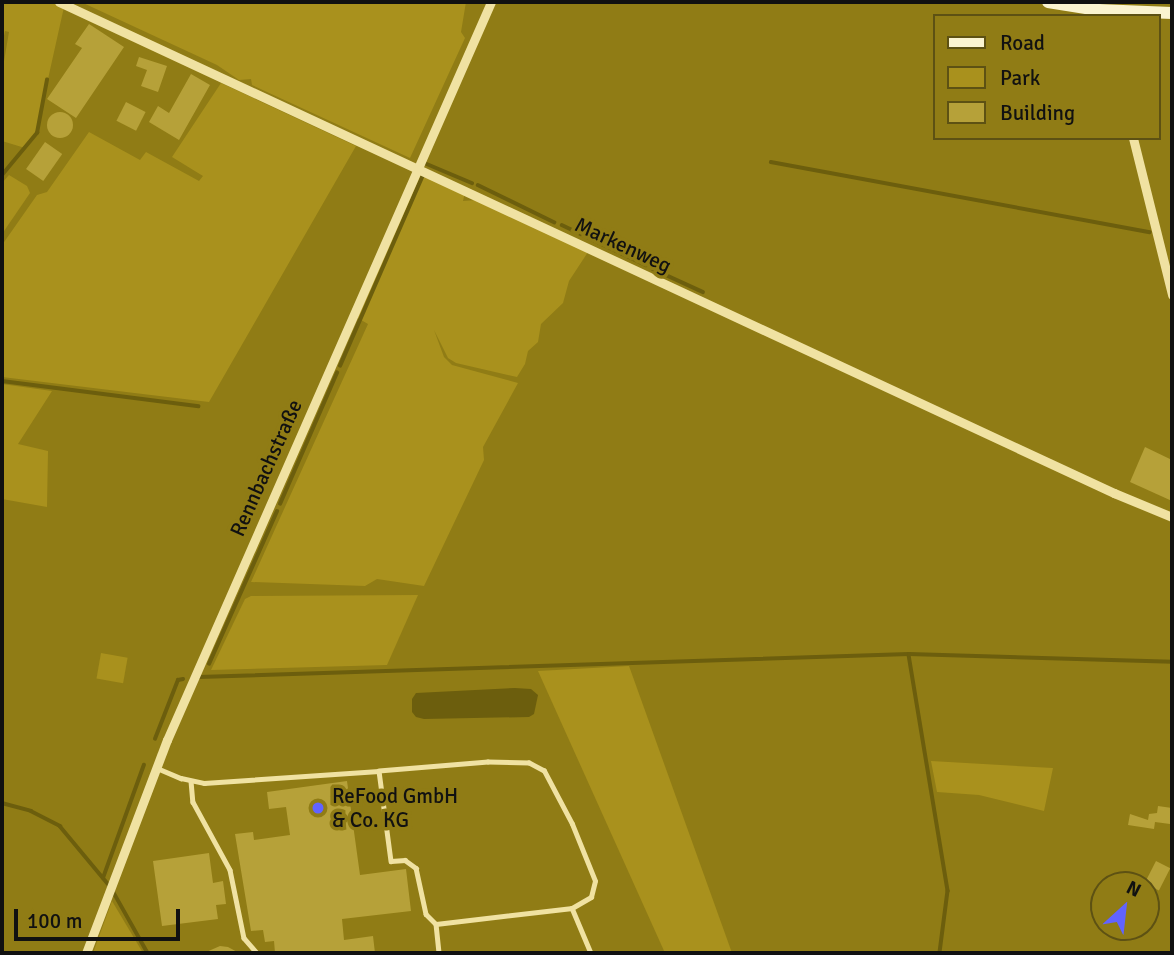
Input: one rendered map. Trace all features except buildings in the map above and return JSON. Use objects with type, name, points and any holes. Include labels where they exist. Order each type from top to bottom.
[{"type":"street","name":"Markenweg","points":[[59,2],[1114,493],[1172,517]]},
{"type":"street","name":"Rennbachstraße","points":[[86,953],[156,767],[491,2]]},
{"type":"street","points":[[1048,2],[1098,13],[1172,13]]},
{"type":"street","points":[[1133,140],[1172,295]]},
{"type":"lane","points":[[156,767],[191,781],[223,782],[488,762],[529,762],[544,771],[572,824],[595,881],[591,897],[572,908],[436,923]]},
{"type":"lane","points":[[379,771],[391,861],[405,860],[416,868],[426,914],[436,923],[439,953]]},
{"type":"lane","points":[[191,781],[193,802],[230,870],[244,938],[257,953]]},
{"type":"lane","points":[[572,908],[591,953]]},
{"type":"green space","points":[[2,2],[52,2],[64,7],[36,133],[25,148],[2,141],[2,73],[9,32],[5,31],[2,45]]},
{"type":"green space","points":[[81,2],[466,2],[461,32],[465,38],[410,158],[252,85],[251,79],[239,80],[217,65]]},
{"type":"green space","points":[[221,83],[356,146],[209,402],[2,377],[2,245],[37,195],[47,192],[89,132],[140,160],[146,152],[199,181],[203,176],[172,157]]},
{"type":"green space","points":[[421,173],[465,192],[463,201],[477,200],[588,252],[569,281],[563,303],[541,324],[538,342],[528,351],[525,364],[517,377],[456,363],[448,358],[434,330],[444,357],[452,365],[518,383],[483,447],[484,460],[424,586],[377,579],[365,586],[251,582],[368,324],[356,317]]},
{"type":"green space","points":[[9,175],[27,186],[30,193],[2,234],[2,183]]},
{"type":"green space","points":[[2,384],[52,391],[18,444],[48,451],[47,507],[2,499]]},
{"type":"green space","points":[[418,595],[387,665],[211,670],[245,599],[251,596]]},
{"type":"green space","points":[[101,653],[128,658],[123,683],[96,679]]},
{"type":"green space","points":[[629,666],[732,953],[665,953],[538,671]]},
{"type":"green space","points":[[931,761],[1053,768],[1044,811],[979,795],[937,792]]},
{"type":"green space","points":[[112,901],[143,953],[93,953]]},
{"type":"shaded area","points":[[531,689],[538,695],[534,714],[529,717],[424,719],[416,717],[412,712],[412,699],[416,693]]},
{"type":"waterway","points":[[2,175],[37,133],[47,80]]},
{"type":"waterway","points":[[771,162],[1150,232]]},
{"type":"waterway","points":[[427,164],[472,183]]},
{"type":"waterway","points":[[340,366],[423,175]]},
{"type":"waterway","points":[[478,185],[554,222]]},
{"type":"waterway","points":[[562,225],[646,265]]},
{"type":"waterway","points":[[653,269],[703,292]]},
{"type":"waterway","points":[[280,504],[337,373]]},
{"type":"waterway","points":[[2,381],[198,406]]},
{"type":"waterway","points":[[209,664],[277,511]]},
{"type":"waterway","points":[[199,677],[909,654],[1172,662]]},
{"type":"waterway","points":[[909,655],[948,891],[940,953]]},
{"type":"waterway","points":[[155,739],[178,680],[183,679]]},
{"type":"waterway","points":[[103,878],[144,765]]},
{"type":"waterway","points":[[2,803],[31,811],[60,826],[109,885]]},
{"type":"waterway","points":[[113,891],[148,953]]},
{"type":"place","name":"ReFood GmbH & Co. KG","points":[[318,808]]}]
